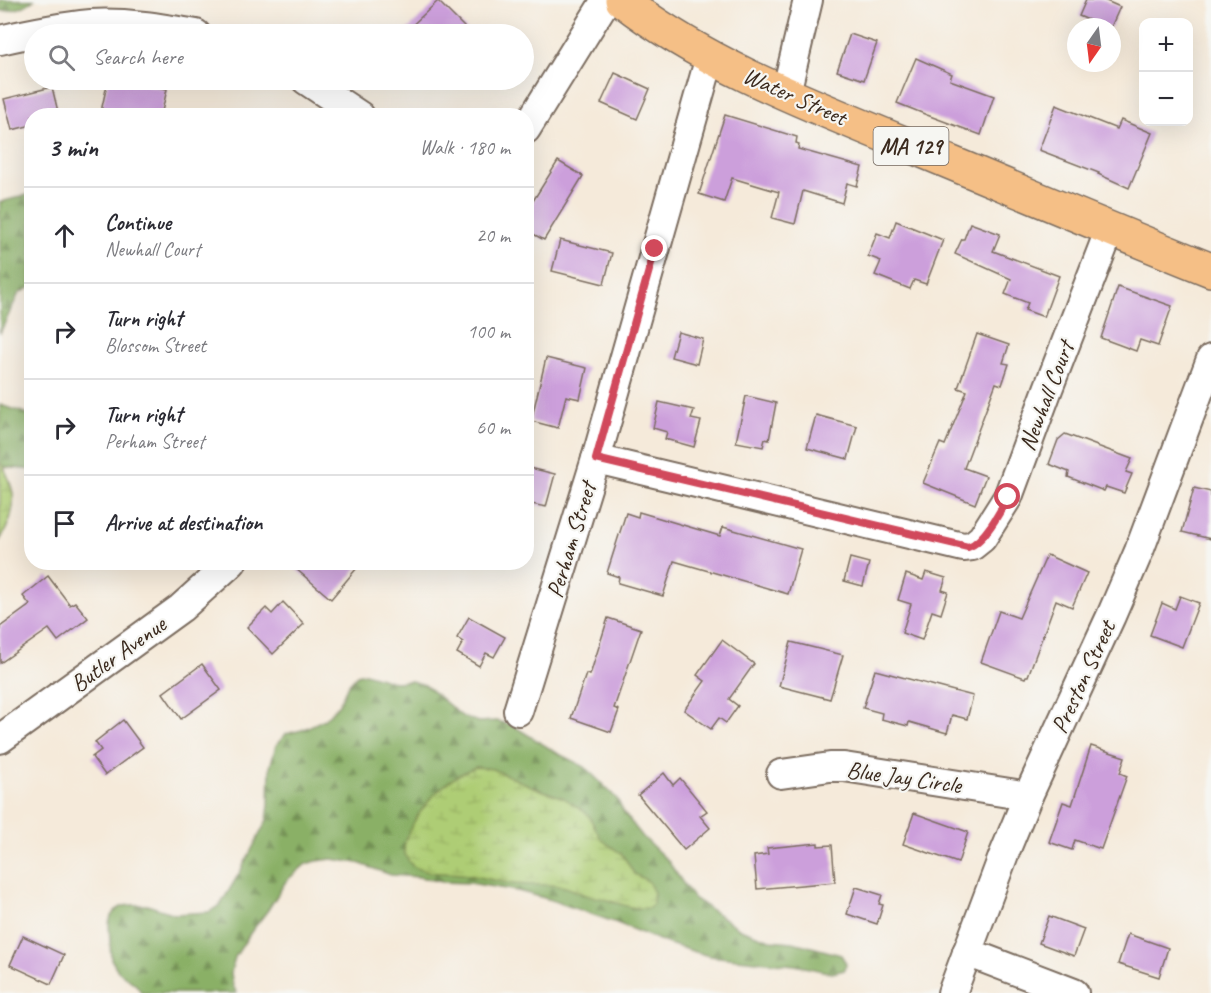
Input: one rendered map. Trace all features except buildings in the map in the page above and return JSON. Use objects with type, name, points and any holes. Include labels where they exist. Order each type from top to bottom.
[{"type":"main road","name":"Water Street","points":[[620,1],[710,57],[786,93],[1211,270]]},
{"type":"street","points":[[786,93],[808,0]]},
{"type":"street","points":[[534,118],[620,1]]},
{"type":"street","points":[[0,40],[24,35]]},
{"type":"street","name":"Perham Street","points":[[518,711],[596,459],[710,57]]},
{"type":"street","points":[[321,90],[348,108]]},
{"type":"street","name":"Newhall Court","points":[[596,459],[963,547],[972,546],[981,538],[1008,497],[1110,229]]},
{"type":"street","name":"Preston Street","points":[[952,993],[1028,796],[1139,550],[1211,359]]},
{"type":"street","name":"Butler Avenue","points":[[0,739],[181,608],[223,570]]},
{"type":"street","name":"Blue Jay Circle","points":[[781,774],[844,767],[1028,796]]},
{"type":"street","points":[[967,952],[1074,993]]},
{"type":"green space","points":[[0,0],[34,0],[18,8],[0,11]]},
{"type":"green space","points":[[24,196],[24,290],[19,293],[0,333],[0,202]]},
{"type":"green space","points":[[0,405],[24,412],[24,469],[4,467],[12,487],[13,506],[6,530],[0,540]]},
{"type":"green space","points":[[0,464],[4,466],[12,491],[13,506],[0,540]]},
{"type":"green space","points":[[365,673],[394,682],[411,681],[425,685],[463,717],[479,722],[496,721],[512,725],[557,753],[585,767],[617,799],[624,813],[643,837],[668,861],[693,898],[740,929],[770,940],[793,942],[841,955],[846,963],[845,970],[832,973],[795,965],[709,956],[669,944],[548,899],[518,891],[470,883],[442,882],[419,877],[391,875],[358,863],[332,859],[306,864],[286,881],[235,957],[231,973],[233,986],[237,993],[142,993],[136,985],[118,971],[111,959],[109,924],[111,916],[123,906],[132,905],[147,905],[175,914],[209,912],[221,904],[267,820],[270,767],[276,745],[286,734],[302,730],[325,719],[339,704],[348,685],[357,675]]},
{"type":"green space","points":[[476,767],[493,769],[564,798],[588,814],[601,839],[623,855],[634,874],[648,881],[654,893],[653,904],[649,908],[635,908],[559,886],[515,884],[455,873],[429,872],[412,865],[407,860],[404,848],[415,820],[427,803],[449,781]]},
{"type":"route","points":[[655,249],[596,459],[968,547],[986,533],[1008,497]]}]
